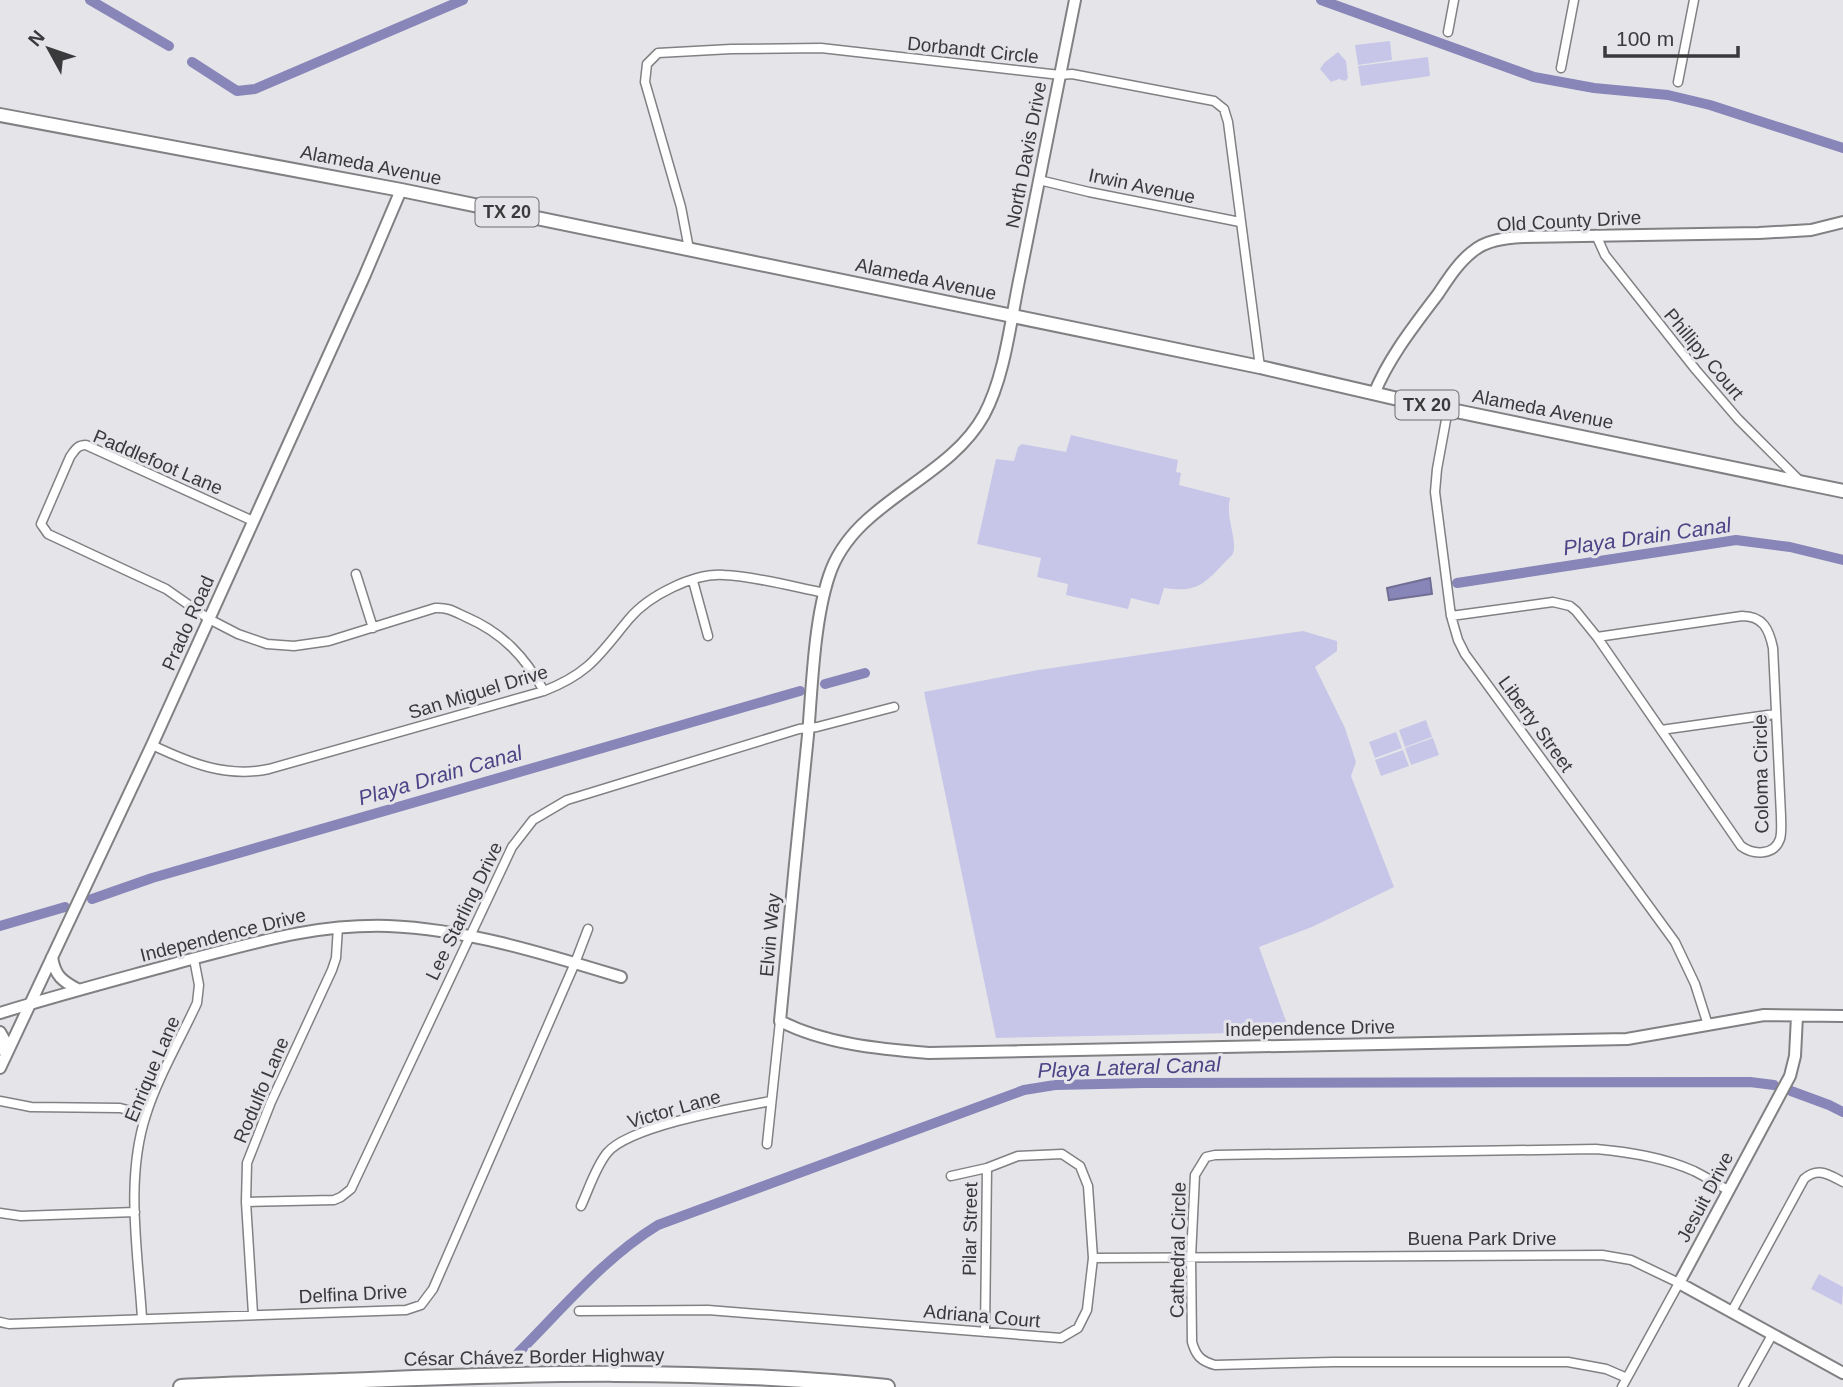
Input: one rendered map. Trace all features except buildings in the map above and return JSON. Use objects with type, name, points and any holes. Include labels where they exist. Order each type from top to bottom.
[{"type":"highway","name":"César Chávez Border Highway","points":[[181,1387],[489,1375],[631,1373],[718,1375],[887,1387]]},
{"type":"main road","name":"Alameda Avenue","points":[[0,116],[401,190],[1260,367],[1374,394],[1843,491]]},
{"type":"street","name":"North Davis Drive","points":[[825,593],[835,561],[857,530],[950,456],[974,430],[991,400],[1011,317],[1075,0]]},
{"type":"street","points":[[1448,32],[1454,0]]},
{"type":"street","points":[[1561,68],[1574,0]]},
{"type":"street","points":[[1678,82],[1694,0]]},
{"type":"street","name":"Dorbandt Circle","points":[[689,249],[681,208],[645,82],[647,64],[659,53],[821,48],[1060,75],[1072,74],[1214,101],[1227,113],[1260,367]]},
{"type":"street","name":"Irwin Avenue","points":[[1039,180],[1240,222]]},
{"type":"street","name":"Prado Road","points":[[2,1063],[152,745],[401,190]]},
{"type":"street","name":"Old County Drive","points":[[1374,394],[1382,374],[1401,344],[1455,270],[1474,250],[1490,242],[1504,238],[1811,230],[1843,222]]},
{"type":"street","name":"Phillipy Court","points":[[1596,235],[1605,255],[1696,370],[1738,419],[1801,482]]},
{"type":"street","name":"Liberty Street","points":[[1448,409],[1435,492],[1451,615],[1458,640],[1465,654],[1675,942],[1695,984],[1708,1024]]},
{"type":"street","name":"Paddlefoot Lane","points":[[253,520],[81,445],[76,447],[70,457],[41,524],[48,534],[166,589],[209,619],[267,644],[294,646],[329,641],[435,608],[450,609],[490,629],[515,648],[544,691]]},
{"type":"street","points":[[356,574],[373,628]]},
{"type":"street","name":"San Miguel Drive","points":[[152,745],[199,766],[233,772],[254,772],[544,691],[563,683],[585,670],[604,651],[630,617],[655,596],[693,581],[724,575],[825,593]]},
{"type":"street","points":[[693,581],[708,636]]},
{"type":"street","name":"Elvin Way","points":[[767,1144],[813,674],[825,593]]},
{"type":"street","name":"Coloma Circle","points":[[1451,615],[1553,602],[1562,603],[1576,611],[1597,637],[1741,846],[1758,853],[1770,850],[1781,835],[1771,636],[1765,624],[1754,617],[1742,616],[1597,637]]},
{"type":"street","name":"Lee Starling Drive","points":[[246,1202],[334,1200],[351,1189],[468,936],[512,847],[533,820],[567,800],[808,728],[894,707]]},
{"type":"street","points":[[1661,730],[1775,714]]},
{"type":"street","name":"Independence Drive","points":[[0,1013],[293,932],[338,927],[391,926],[468,936],[621,977]]},
{"type":"street","name":"Rodulfo Lane","points":[[253,1314],[245,1180],[251,1148],[332,970],[336,958],[338,927]]},
{"type":"street","name":"Delfina Drive","points":[[0,1322],[9,1324],[406,1310],[421,1305],[433,1289],[588,929]]},
{"type":"street","points":[[52,957],[60,978],[79,989]]},
{"type":"street","name":"Enrique Lane","points":[[142,1318],[135,1173],[146,1115],[197,1003],[199,985],[194,959]]},
{"type":"street","name":"Independence Drive","points":[[780,1021],[828,1038],[855,1044],[929,1053],[1627,1039],[1764,1015],[1843,1016]]},
{"type":"street","name":"Jesuit Drive","points":[[1622,1387],[1790,1076],[1796,1056],[1797,1016]]},
{"type":"street","points":[[0,1032],[5,1045],[2,1063]]},
{"type":"street","points":[[0,1101],[31,1107],[120,1108],[146,1115]]},
{"type":"street","name":"Victor Lane","points":[[581,1206],[598,1166],[608,1153],[627,1138],[661,1127],[771,1101]]},
{"type":"street","name":"Cathedral Circle","points":[[1627,1378],[1606,1368],[1568,1362],[1215,1365],[1202,1361],[1195,1354],[1192,1342],[1191,1257],[1195,1175],[1206,1157],[1214,1155],[1596,1149],[1646,1156],[1674,1164],[1694,1171],[1728,1190]]},
{"type":"street","name":"Adriana Court","points":[[579,1311],[708,1310],[1061,1338],[1078,1328],[1087,1310],[1093,1258],[1088,1186],[1080,1166],[1062,1154],[1018,1156],[987,1168],[951,1176]]},
{"type":"street","name":"Pilar Street","points":[[985,1332],[987,1168]]},
{"type":"street","points":[[1732,1311],[1804,1179],[1815,1172],[1821,1172],[1843,1182]]},
{"type":"street","points":[[0,1213],[21,1216],[135,1212]]},
{"type":"street","name":"Buena Park Drive","points":[[1093,1258],[1602,1255],[1630,1260],[1679,1283],[1843,1373]]},
{"type":"street","points":[[1743,1387],[1772,1335]]},
{"type":"shaded area","points":[[1390,41],[1392,60],[1358,65],[1355,45]]},
{"type":"shaded area","points":[[1338,52],[1346,61],[1348,78],[1345,81],[1339,79],[1331,82],[1320,69]]},
{"type":"shaded area","points":[[1428,57],[1430,76],[1361,86],[1358,66]]},
{"type":"shaded area","points":[[1071,435],[1178,460],[1176,472],[1181,473],[1179,485],[1230,498],[1229,511],[1234,541],[1232,555],[1199,585],[1185,589],[1164,588],[1159,605],[1131,598],[1128,609],[1066,595],[1068,584],[1037,577],[1041,558],[977,544],[996,459],[1014,461],[1018,447],[1022,444],[1066,452]]},
{"type":"shaded area","points":[[1430,578],[1432,594],[1389,600],[1387,588]]},
{"type":"shaded area","points":[[1303,631],[1337,641],[1337,651],[1315,667],[1345,728],[1356,762],[1351,776],[1394,887],[1312,927],[1259,947],[1290,1032],[996,1038],[924,692],[1038,670]]},
{"type":"shaded area","points":[[1426,720],[1432,737],[1405,747],[1399,730]]},
{"type":"shaded area","points":[[1396,732],[1402,748],[1375,758],[1369,742]]},
{"type":"shaded area","points":[[1433,738],[1439,755],[1411,765],[1405,748]]},
{"type":"shaded area","points":[[1403,750],[1409,766],[1381,776],[1375,760]]},
{"type":"shaded area","points":[[1819,1274],[1843,1287],[1842,1305],[1811,1289]]},
{"type":"waterway","points":[[90,0],[169,46]]},
{"type":"waterway","points":[[192,62],[237,91],[255,89],[463,0]]},
{"type":"waterway","points":[[1321,0],[1534,77],[1594,88],[1668,95],[1710,105],[1843,148]]},
{"type":"waterway","name":"Playa Drain Canal","points":[[1457,583],[1736,540],[1790,547],[1843,560]]},
{"type":"waterway","name":"Playa Drain Canal","points":[[825,684],[865,673]]},
{"type":"waterway","name":"Playa Drain Canal","points":[[92,899],[152,878],[800,691]]},
{"type":"waterway","name":"Playa Drain Canal","points":[[0,926],[65,907]]},
{"type":"waterway","name":"Playa Lateral Canal","points":[[518,1353],[602,1268],[658,1225],[1024,1090],[1055,1085],[1144,1083],[1750,1082],[1774,1085]]},
{"type":"waterway","name":"Playa Lateral Canal","points":[[1791,1091],[1843,1112]]}]
